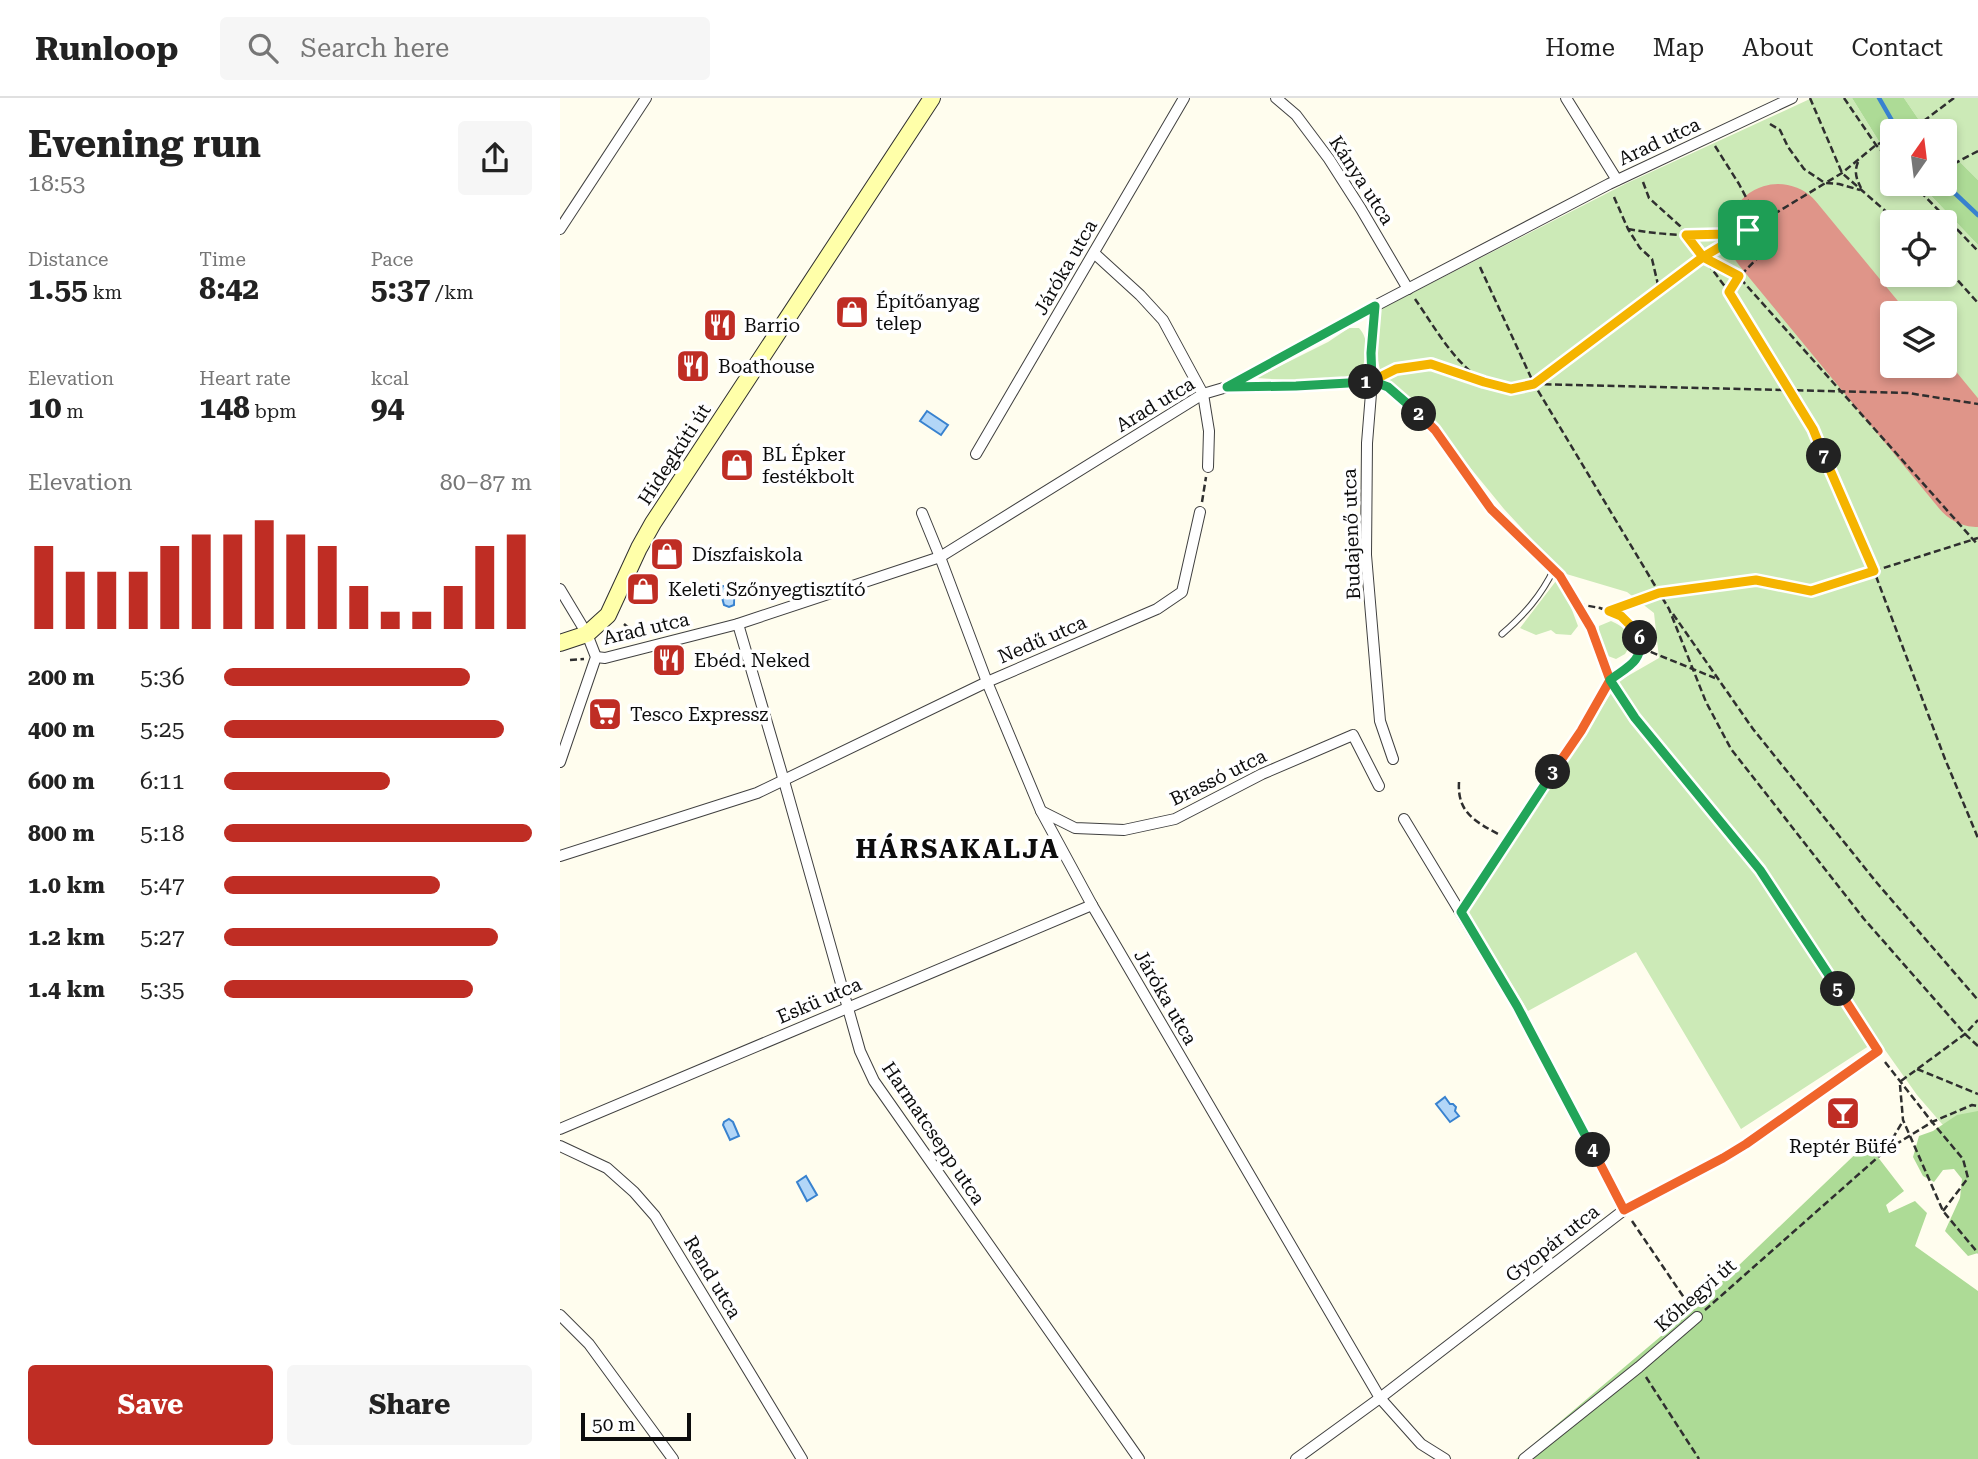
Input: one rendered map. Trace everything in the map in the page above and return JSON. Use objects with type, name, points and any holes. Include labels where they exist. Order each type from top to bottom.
[{"type":"main road","name":"Hidegkúti út","points":[[560,643],[587,634],[608,615],[653,523],[932,98]]},
{"type":"street","points":[[560,229],[646,98]]},
{"type":"street","name":"Járóka utca","points":[[976,454],[1184,98]]},
{"type":"street","name":"Kánya utca","points":[[1276,98],[1296,115],[1329,159],[1362,209],[1408,289]]},
{"type":"street","points":[[1566,98],[1613,182]]},
{"type":"street","name":"Arad utca","points":[[596,657],[605,658],[738,624],[940,557],[1203,394],[1227,387],[1375,306],[1613,182],[1792,98]]},
{"type":"street","points":[[1094,253],[1163,320],[1203,394],[1209,431],[1208,467]]},
{"type":"street","name":"Budajenő utca","points":[[1375,306],[1367,443],[1366,555],[1380,721],[1393,758]]},
{"type":"street","points":[[1227,387],[1372,381]]},
{"type":"street","name":"Nedű utca","points":[[560,856],[757,793],[987,682],[1157,609],[1182,592],[1200,512]]},
{"type":"street","name":"Járóka utca","points":[[922,513],[987,682],[1041,811],[1092,905],[1380,1398],[1421,1444],[1445,1459]]},
{"type":"street","points":[[560,589],[587,634],[596,657],[560,762]]},
{"type":"street","name":"Harmatcsepp utca","points":[[738,624],[860,1051],[874,1081],[1139,1459]]},
{"type":"street","points":[[1461,912],[1581,731]]},
{"type":"street","name":"Brassó utca","points":[[1041,811],[1074,828],[1087,829],[1124,830],[1175,818],[1262,774],[1353,735],[1379,786]]},
{"type":"street","points":[[1404,819],[1517,1006],[1624,1210]]},
{"type":"street","name":"Eskü utca","points":[[560,1129],[1092,905]]},
{"type":"street","name":"Gyopár utca","points":[[1296,1459],[1380,1398],[1624,1210],[1746,1144],[1878,1051]]},
{"type":"street","name":"Rend utca","points":[[560,1146],[607,1168],[634,1192],[655,1216],[802,1459]]},
{"type":"street","points":[[560,1315],[589,1345],[673,1459]]},
{"type":"street","name":"Kőhegyi út","points":[[1524,1459],[1697,1317]]},
{"type":"lane","points":[[1503,634],[1525,614],[1545,588],[1553,569]]},
{"type":"path","points":[[1810,98],[1842,173],[1884,210]]},
{"type":"path","points":[[1844,98],[1880,148]]},
{"type":"path","points":[[1926,119],[1954,98]]},
{"type":"path","points":[[1764,120],[1780,130],[1804,169],[1825,183],[1863,191]]},
{"type":"path","points":[[1714,143],[1759,223]]},
{"type":"path","points":[[1534,384],[1703,257],[1842,173],[1880,144]]},
{"type":"path","points":[[1957,162],[1978,150]]},
{"type":"path","points":[[1859,159],[1855,170],[1856,179],[1863,191]]},
{"type":"path","points":[[1637,170],[1650,198],[1686,235],[1729,292],[1813,429],[1874,571],[1945,760],[1978,838]]},
{"type":"path","points":[[1613,182],[1628,229],[1640,248],[1652,259],[1659,291]]},
{"type":"path","points":[[1925,196],[1978,251]]},
{"type":"path","points":[[1628,229],[1665,235],[1728,234],[1748,230]]},
{"type":"path","points":[[1729,292],[1739,276],[1773,242]]},
{"type":"path","points":[[1474,255],[1534,384],[1669,609],[1753,729],[1868,873],[1978,1000]]},
{"type":"path","points":[[1703,257],[1739,276],[1976,539],[1978,545]]},
{"type":"path","points":[[1957,279],[1978,303]]},
{"type":"path","points":[[1408,289],[1457,359],[1484,382]]},
{"type":"path","points":[[1372,381],[1396,369],[1431,364],[1511,389],[1534,384],[1908,393],[1978,404]]},
{"type":"path","points":[[1372,381],[1388,387],[1435,430],[1491,509],[1553,569],[1578,604],[1591,628],[1610,680],[1635,718],[1760,870],[1878,1051],[1931,1122],[1963,1159],[1968,1178],[1944,1211]]},
{"type":"path","points":[[1200,512],[1208,467]]},
{"type":"path","points":[[1609,611],[1659,593],[1756,580],[1811,591],[1976,539]]},
{"type":"path","points":[[1578,604],[1621,616],[1640,635],[1641,648],[1638,659],[1610,680],[1581,731]]},
{"type":"path","points":[[1669,609],[1706,702],[1731,748],[1864,919],[1978,1046]]},
{"type":"path","points":[[624,624],[643,639]]},
{"type":"path","points":[[1641,648],[1718,679]]},
{"type":"path","points":[[1459,782],[1458,794],[1469,816],[1509,839]]},
{"type":"path","points":[[1900,1082],[1965,1034],[1978,1020]]},
{"type":"path","points":[[1917,1069],[1978,1094]]},
{"type":"path","points":[[1900,1082],[1903,1120],[1944,1211],[1978,1253]]},
{"type":"path","points":[[1885,1151],[1931,1122],[1972,1105],[1978,1106]]},
{"type":"path","points":[[1885,1151],[1903,1120]]},
{"type":"path","name":"Kőhegyi út","points":[[1697,1317],[1885,1151]]},
{"type":"path","points":[[1624,1210],[1697,1317]]},
{"type":"path","points":[[1639,1367],[1699,1459]]},
{"type":"green space","points":[[1812,98],[1852,98],[1880,143],[1880,196],[1931,196],[1945,210],[1880,210],[1880,287],[1957,287],[1957,223],[1978,245],[1978,1150],[1942,1124],[1917,1095],[1878,1040],[1741,1129],[1636,952],[1528,1011],[1468,912],[1619,681],[1659,658],[1654,613],[1627,592],[1563,573],[1504,509],[1441,432],[1382,379],[1377,356],[1381,309],[1625,184]]},
{"type":"green space","points":[[1852,98],[1904,98],[1918,119],[1880,119],[1880,143]]},
{"type":"green space","points":[[1904,98],[1978,98],[1978,180],[1957,159],[1957,119],[1918,119]]},
{"type":"green space","points":[[1957,159],[1978,180],[1978,245],[1957,223],[1957,210],[1945,210],[1931,196],[1957,196]]},
{"type":"green space","points":[[1349,328],[1359,328],[1366,343],[1362,370],[1352,377],[1300,381],[1256,378],[1328,342]]},
{"type":"green space","points":[[1556,581],[1569,602],[1578,626],[1571,635],[1556,634],[1551,630],[1536,635],[1520,628]]},
{"type":"green space","points":[[1611,621],[1624,630],[1631,644],[1625,654],[1616,659],[1608,656],[1599,634],[1599,626]]},
{"type":"green space","points":[[1978,1111],[1978,1253],[1968,1256],[1945,1231],[1960,1198],[1962,1179],[1954,1169],[1943,1170],[1934,1182],[1923,1176],[1913,1157],[1919,1136],[1933,1131],[1957,1115]]},
{"type":"green space","points":[[1867,1143],[1904,1191],[1886,1205],[1889,1213],[1915,1201],[1927,1213],[1915,1246],[1978,1291],[1978,1459],[1516,1459],[1693,1309]]},
{"type":"water","points":[[927,411],[948,425],[941,435],[920,421]]},
{"type":"water","points":[[727,586],[732,592],[734,605],[724,605],[720,590]]},
{"type":"water","points":[[1445,1097],[1456,1107],[1455,1111],[1459,1116],[1450,1122],[1436,1104]]},
{"type":"water","points":[[729,1119],[739,1136],[730,1140],[723,1125]]},
{"type":"water","points":[[806,1176],[817,1195],[807,1201],[797,1182]]},
{"type":"waterway","points":[[1879,98],[1891,119]]},
{"type":"waterway","points":[[1957,195],[1978,215]]},
{"type":"runway","points":[[1778,234],[1978,477]]},
{"type":"place","name":"Építőanyag telep","points":[[852,312]]},
{"type":"place","name":"Barrio","points":[[720,325]]},
{"type":"place","name":"Boathouse","points":[[693,366]]},
{"type":"place","name":"BL Épker festékbolt","points":[[737,465]]},
{"type":"place","name":"Díszfaiskola","points":[[667,554]]},
{"type":"place","name":"Keleti Szőnyegtisztító","points":[[643,589]]},
{"type":"place","name":"Ebéd. Neked","points":[[669,660]]},
{"type":"place","name":"Tesco Expressz","points":[[605,714]]},
{"type":"place","name":"Reptér Büfé","points":[[1843,1113]]},
{"type":"district","name":"HÁRSAKALJA","points":[[958,849]]},
{"type":"route","points":[[1748,230],[1703,257],[1534,384],[1511,389],[1431,364],[1396,369],[1372,381],[1227,387],[1375,306],[1371,353],[1372,381],[1388,387],[1435,430],[1491,509],[1560,576],[1591,628],[1610,680],[1581,731],[1461,912],[1517,1006],[1624,1210],[1746,1144],[1878,1051],[1760,870],[1635,718],[1610,680],[1638,659],[1641,648],[1640,635],[1621,616],[1609,611],[1659,593],[1756,580],[1811,591],[1874,571],[1813,429],[1729,292],[1739,276],[1703,257],[1686,235],[1728,234],[1748,230]]}]
